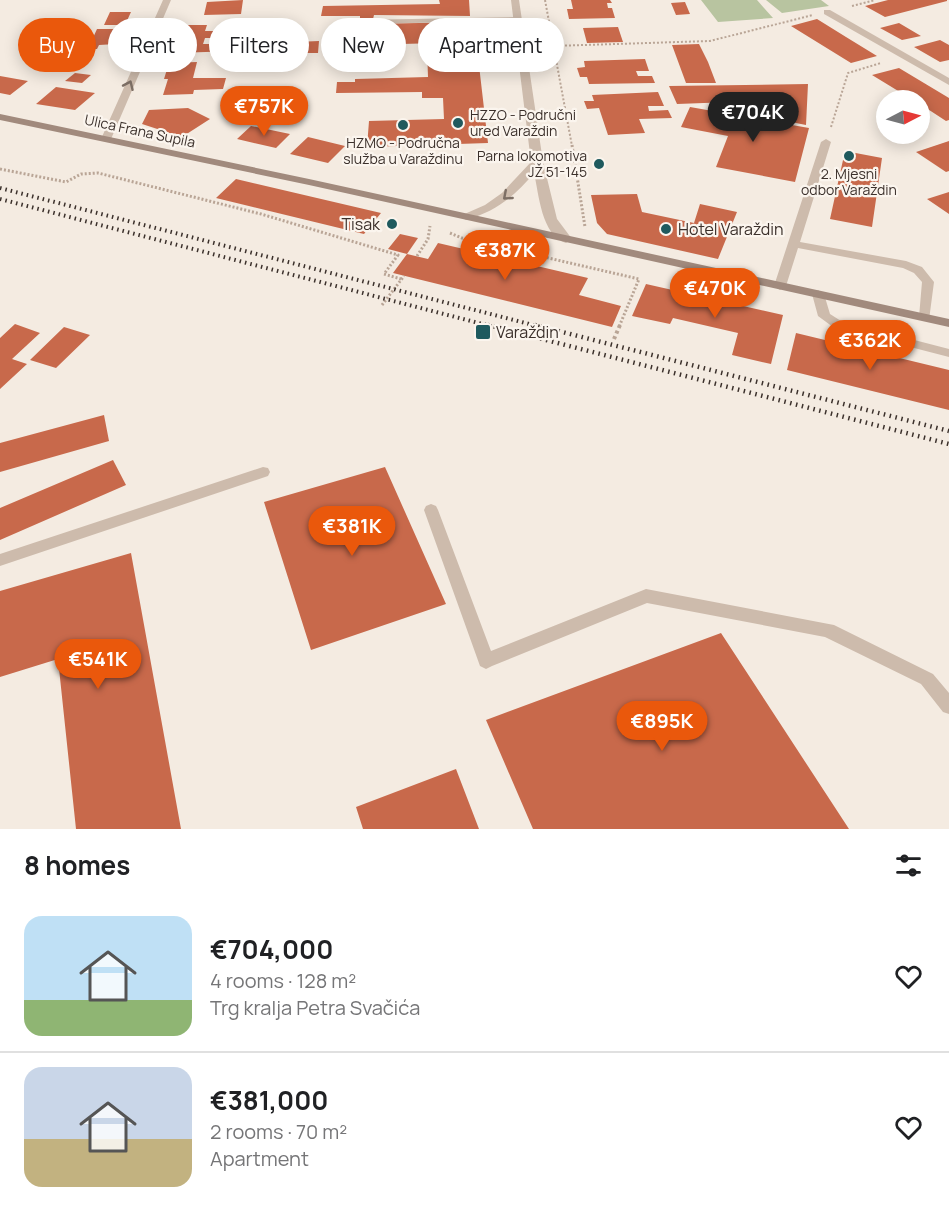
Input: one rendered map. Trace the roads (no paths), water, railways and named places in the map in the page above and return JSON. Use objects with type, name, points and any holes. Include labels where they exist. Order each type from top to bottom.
[{"type":"main road","name":"Ulica Frana Supila","points":[[0,117],[466,216],[949,323]]},
{"type":"street","points":[[106,139],[167,0]]},
{"type":"street","points":[[515,0],[518,18]]},
{"type":"street","points":[[826,12],[949,82]]},
{"type":"street","points":[[525,72],[537,162],[556,229],[566,238]]},
{"type":"street","points":[[466,216],[499,203],[510,194],[537,162]]},
{"type":"lane","points":[[780,286],[826,142]]},
{"type":"lane","points":[[793,244],[906,265],[918,270],[928,282],[925,317]]},
{"type":"lane","points":[[818,294],[824,316],[837,324],[949,353]]},
{"type":"lane","points":[[0,560],[262,472]]},
{"type":"lane","points":[[431,510],[486,661],[646,596],[828,630],[927,679],[949,706]]},
{"type":"railway","points":[[0,188],[541,327]]},
{"type":"railway","points":[[0,199],[494,327]]},
{"type":"railway","points":[[488,325],[949,444]]},
{"type":"railway","points":[[535,325],[949,431]]},
{"type":"place","name":"HZZO - Područni ured Varaždin","points":[[458,123]]},
{"type":"place","name":"HZMO - Područna služba u Varaždinu","points":[[403,125]]},
{"type":"place","name":"2. Mjesni odbor Varaždin","points":[[849,156]]},
{"type":"place","name":"Parna lokomotiva JŽ 51-145","points":[[599,164]]},
{"type":"place","name":"Tisak","points":[[392,224]]},
{"type":"place","name":"Hotel Varaždin","points":[[666,229]]},
{"type":"place","name":"Varaždin","points":[[483,332]]}]
